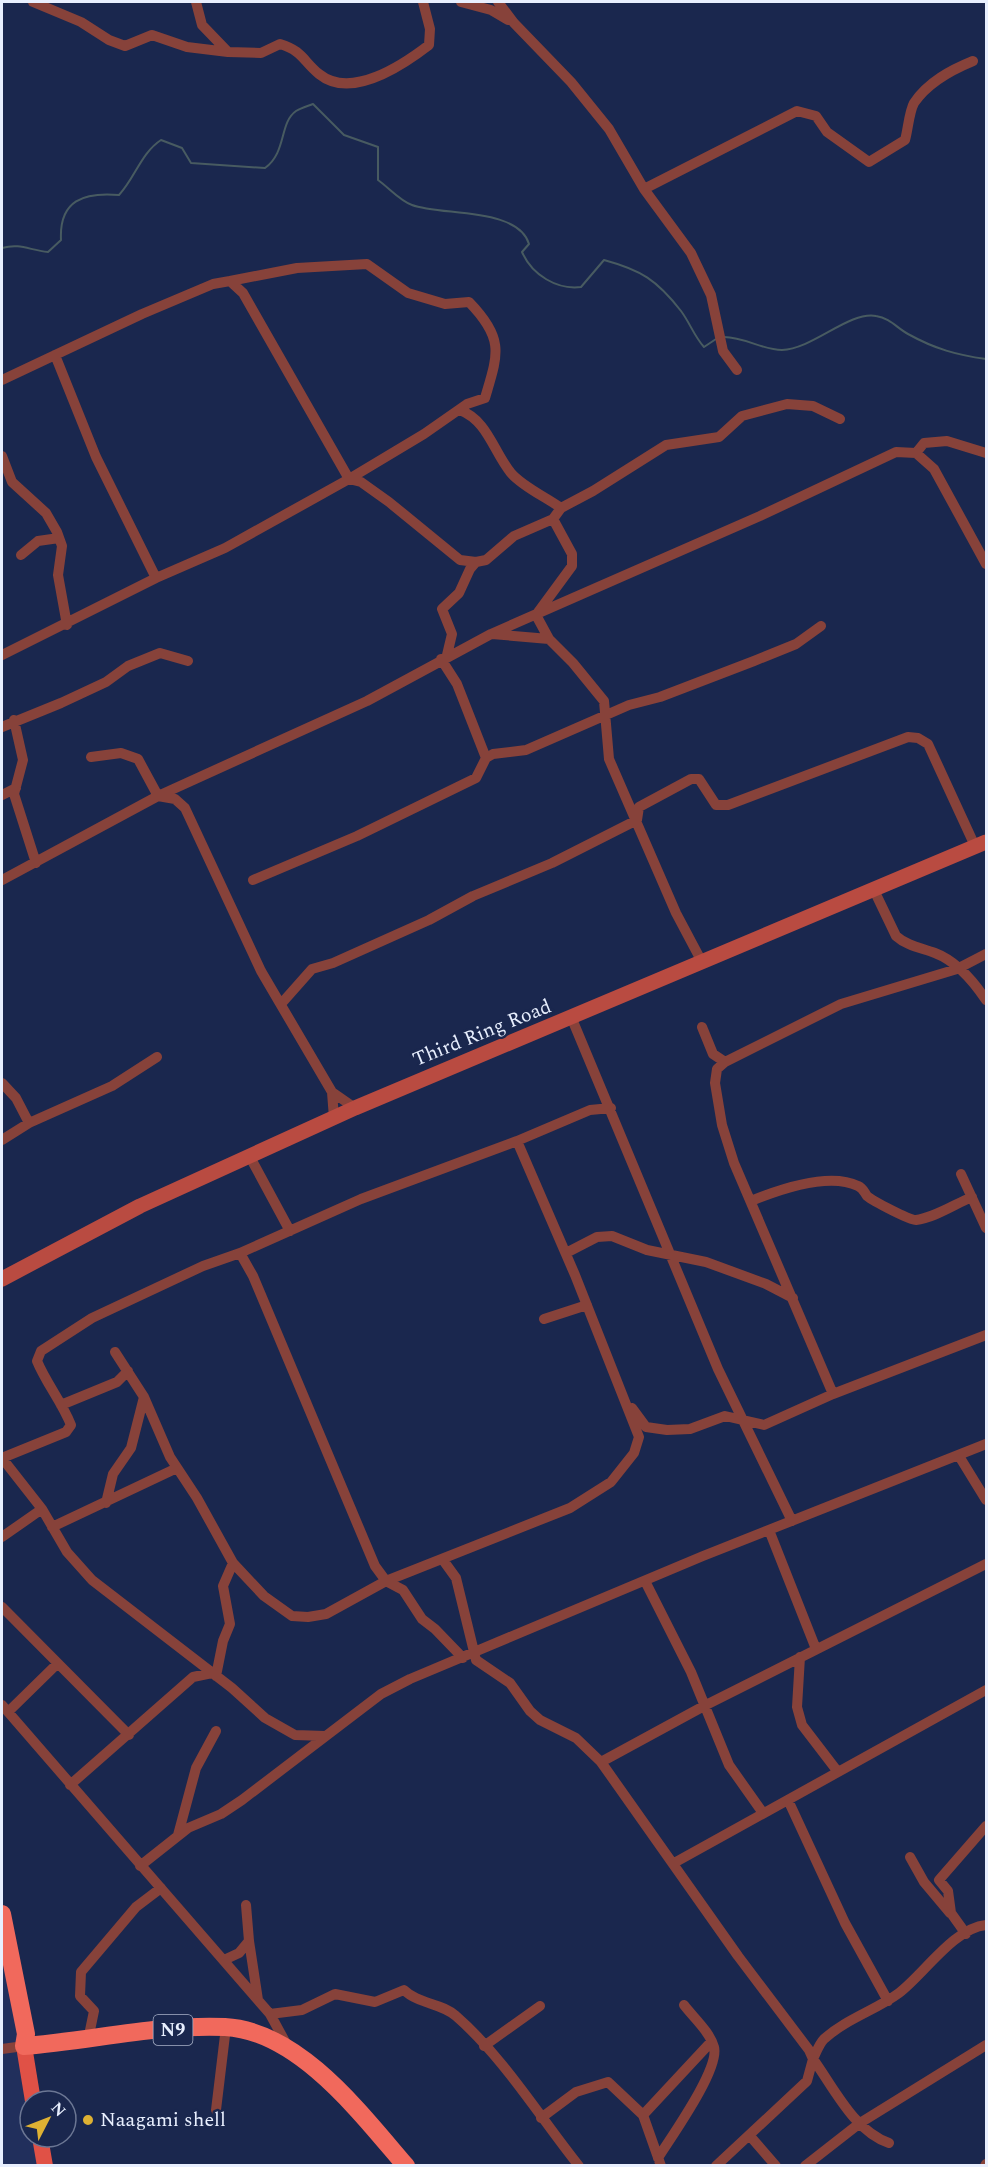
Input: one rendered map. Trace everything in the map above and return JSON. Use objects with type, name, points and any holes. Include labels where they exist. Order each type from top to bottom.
[{"type":"highway","points":[[2,1914],[26,2034],[24,2046]]},
{"type":"highway","name":"N9","points":[[24,2046],[137,2033],[226,2027],[249,2032],[292,2053],[331,2082],[406,2166]]},
{"type":"main road","points":[[24,2046],[31,2089]]},
{"type":"main road","points":[[42,2149],[45,2166]]},
{"type":"street","points":[[33,2],[81,21],[109,40],[125,46],[152,35],[187,47],[228,52],[261,53],[280,44],[296,48],[325,78],[356,82],[409,60],[429,45],[430,29],[423,2]]},
{"type":"street","points":[[196,2],[202,25],[228,52]]},
{"type":"street","points":[[461,2],[492,10],[514,23]]},
{"type":"street","points":[[498,2],[514,23],[571,82],[609,129],[644,189],[700,268],[711,295],[723,351],[737,370]]},
{"type":"street","points":[[644,189],[797,111],[816,116],[827,132],[869,162],[905,140],[913,104],[925,92],[948,72],[973,61]]},
{"type":"street","points":[[2,380],[213,285],[297,267],[367,264],[408,293],[445,304],[469,302],[481,314],[494,339],[498,353],[485,399],[467,404],[349,479],[225,548],[156,578],[67,625],[2,655]]},
{"type":"street","points":[[230,281],[243,293],[349,479],[361,482],[460,560],[473,565]]},
{"type":"street","points":[[55,356],[96,456],[156,578]]},
{"type":"street","points":[[253,880],[357,836],[476,778],[486,758],[444,657],[452,634],[442,609],[462,586],[473,565],[486,560],[514,536],[553,519],[561,508],[666,445],[719,437],[742,416],[787,404],[813,406],[840,419]]},
{"type":"street","points":[[460,410],[473,415],[496,445],[512,473],[561,508]]},
{"type":"street","points":[[916,453],[924,442],[946,441],[987,453]]},
{"type":"street","points":[[2,880],[158,796],[367,701],[444,657],[491,634],[760,516],[896,452],[916,453],[934,469],[987,564]]},
{"type":"street","points":[[2,456],[12,482],[51,519],[59,538],[62,553],[58,575],[67,625]]},
{"type":"street","points":[[536,615],[573,566],[572,554],[553,519]]},
{"type":"street","points":[[21,555],[38,541],[59,538]]},
{"type":"street","points":[[460,560],[462,586]]},
{"type":"street","points":[[536,615],[549,639],[597,690],[604,701],[609,759],[676,913],[702,962]]},
{"type":"street","points":[[486,758],[526,750],[605,715],[660,697],[786,648],[810,636],[821,626]]},
{"type":"street","points":[[491,634],[549,639]]},
{"type":"street","points":[[2,726],[61,703],[106,682],[128,666],[160,653],[188,661]]},
{"type":"street","points":[[14,720],[23,760],[14,794],[36,863]]},
{"type":"street","points":[[637,820],[639,807],[691,779],[699,779],[716,805],[728,805],[908,737],[918,738],[928,744],[981,844]]},
{"type":"street","points":[[91,757],[121,753],[138,759],[158,796]]},
{"type":"street","points":[[2,795],[16,788]]},
{"type":"street","points":[[158,796],[175,799],[185,808],[212,872],[261,971],[332,1092],[355,1108]]},
{"type":"street","points":[[281,1004],[312,969],[333,963],[429,920],[473,896],[552,863],[637,820]]},
{"type":"street","name":"Third Ring Road","points":[[2,1280],[140,1206],[355,1108],[981,844]]},
{"type":"street","points":[[873,888],[896,936],[903,942],[938,954],[973,981],[987,1000]]},
{"type":"street","points":[[833,1394],[794,1298],[734,1163],[716,1101],[714,1083],[717,1069],[725,1062],[841,1004],[957,969],[987,954]]},
{"type":"street","points":[[572,1018],[718,1369],[792,1521]]},
{"type":"street","points":[[702,1027],[713,1054],[725,1062]]},
{"type":"street","points":[[2,1140],[29,1123],[112,1086],[157,1057]]},
{"type":"street","points":[[2,1083],[16,1098],[29,1123]]},
{"type":"street","points":[[332,1092],[334,1118]]},
{"type":"street","points":[[590,1110],[603,1092]]},
{"type":"street","points":[[325,1736],[295,1735],[253,1709],[214,1675],[92,1580],[67,1552],[42,1509],[2,1458],[66,1432],[71,1425],[37,1361],[41,1351],[92,1318],[155,1287],[240,1253],[371,1195],[517,1141],[590,1110],[611,1108]]},
{"type":"street","points":[[115,1352],[144,1397],[177,1468],[233,1563],[264,1596],[292,1616],[326,1614],[387,1581],[570,1508],[611,1482],[634,1453],[639,1437],[566,1253],[517,1141]]},
{"type":"street","points":[[250,1156],[290,1231]]},
{"type":"street","points":[[961,1174],[987,1228]]},
{"type":"street","points":[[751,1201],[776,1191],[822,1180],[833,1181],[856,1185],[868,1196],[906,1218],[917,1220],[972,1197]]},
{"type":"street","points":[[566,1253],[597,1237],[612,1236],[647,1250],[706,1262],[766,1284],[794,1298]]},
{"type":"street","points":[[240,1253],[253,1276],[375,1566],[387,1581],[403,1590],[422,1619],[468,1656],[510,1683],[530,1711],[540,1720],[576,1738],[601,1762],[738,1956],[800,2036],[813,2059],[860,2123],[873,2137],[889,2143]]},
{"type":"street","points":[[766,1284],[782,1271]]},
{"type":"street","points":[[544,1319],[587,1305]]},
{"type":"street","points":[[623,1395],[646,1427],[667,1430],[690,1429],[725,1416],[764,1425],[833,1394],[987,1335]]},
{"type":"street","points":[[61,1405],[117,1382],[128,1371]]},
{"type":"street","points":[[106,1503],[113,1474],[131,1448],[144,1397]]},
{"type":"street","points":[[756,1446],[764,1425]]},
{"type":"street","points":[[140,1866],[178,1835],[221,1814],[381,1694],[410,1679],[769,1530],[987,1444]]},
{"type":"street","points":[[959,1456],[987,1500]]},
{"type":"street","points":[[52,1527],[177,1468]]},
{"type":"street","points":[[2,1537],[42,1509]]},
{"type":"street","points":[[769,1530],[816,1649]]},
{"type":"street","points":[[443,1560],[456,1578],[468,1656]]},
{"type":"street","points":[[214,1675],[230,1624],[223,1586],[233,1563]]},
{"type":"street","points":[[601,1762],[704,1706],[987,1564]]},
{"type":"street","points":[[645,1581],[691,1672],[729,1765],[763,1813]]},
{"type":"street","points":[[2,1607],[129,1736]]},
{"type":"street","points":[[800,1657],[797,1707],[802,1725],[838,1772]]},
{"type":"street","points":[[70,1785],[129,1736],[193,1677],[197,1662]]},
{"type":"street","points":[[57,1664],[4,1709],[270,2014],[292,2053]]},
{"type":"street","points":[[193,1677],[214,1675]]},
{"type":"street","points":[[674,1863],[986,1692]]},
{"type":"street","points":[[178,1835],[196,1768],[216,1731]]},
{"type":"street","points":[[295,1735],[303,1752]]},
{"type":"street","points":[[788,1800],[845,1923],[888,2001]]},
{"type":"street","points":[[951,1913],[948,1891],[939,1880],[987,1826]]},
{"type":"street","points":[[910,1857],[924,1882],[966,1934]]},
{"type":"street","points":[[88,2040],[94,2011],[80,1996],[81,1972],[136,1907],[161,1888]]},
{"type":"street","points":[[246,1905],[258,2000]]},
{"type":"street","points":[[716,2166],[807,2081],[813,2059],[822,2040],[888,2001],[938,1953],[978,1925],[987,1925]]},
{"type":"street","points":[[224,1960],[239,1953],[249,1941]]},
{"type":"street","points":[[270,2014],[302,2010],[335,1994],[375,2002],[404,1990],[412,1998],[455,2014],[484,2046],[579,2166]]},
{"type":"street","points":[[659,2162],[700,2090],[714,2056],[711,2042],[684,2005]]},
{"type":"street","points":[[484,2046],[540,2006]]},
{"type":"street","points":[[216,2110],[226,2027]]},
{"type":"street","points":[[643,2115],[711,2042]]},
{"type":"street","points":[[805,2166],[860,2123],[987,2045]]},
{"type":"street","points":[[2,2049],[24,2046]]},
{"type":"street","points":[[541,2118],[576,2092],[608,2082],[643,2115],[659,2162]]},
{"type":"street","points":[[750,2136],[776,2166]]},
{"type":"shaded area","points":[[2,1949],[28,2089],[18,2089],[18,2149],[41,2149],[44,2165],[2,2165]]},
{"type":"waterway","points":[[2,248],[19,247],[48,252],[61,240],[61,226],[69,207],[85,197],[119,195],[148,152],[161,140],[182,148],[191,163],[265,168],[277,154],[291,116],[296,111],[313,104],[344,135],[378,147],[378,180],[408,203],[425,208],[495,218],[510,224],[522,232],[529,244],[522,252],[532,268],[546,279],[563,286],[581,287],[604,260],[638,272],[664,291],[681,311],[704,347],[716,339]]},
{"type":"waterway","points":[[724,337],[782,350],[806,344],[854,319],[876,316],[937,347],[986,359]]},
{"type":"place","name":"Naagami shell","points":[[88,2120]]}]
